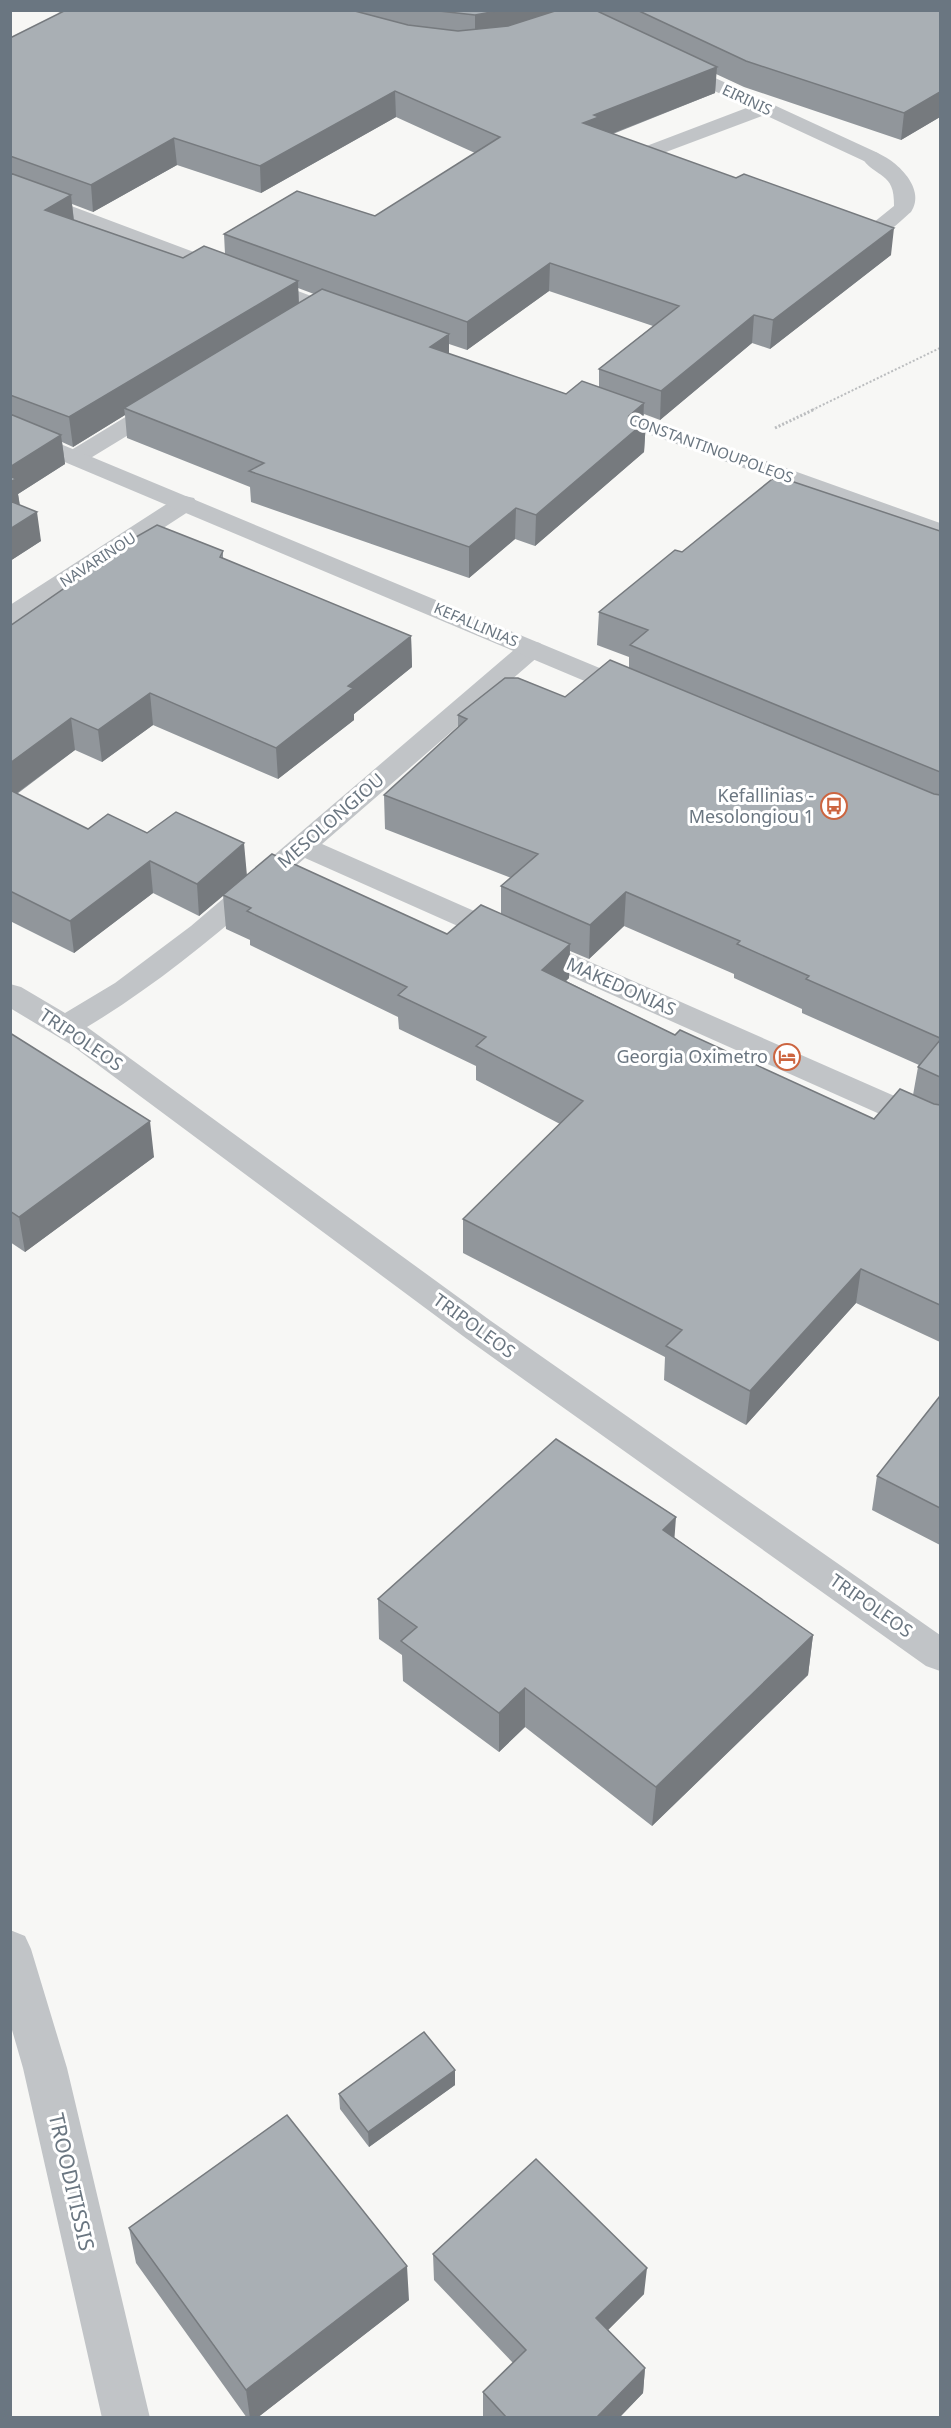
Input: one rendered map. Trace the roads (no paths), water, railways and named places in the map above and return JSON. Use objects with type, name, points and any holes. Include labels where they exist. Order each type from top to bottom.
[{"type":"street","name":"EIRINIS","points":[[662,60],[871,157],[895,173],[906,190],[904,208],[874,231]]},
{"type":"street","points":[[643,154],[765,108]]},
{"type":"street","points":[[10,189],[366,324]]},
{"type":"street","points":[[301,321],[321,308]]},
{"type":"street","points":[[76,457],[178,395]]},
{"type":"street","name":"CONSTANTINOUPOLEOS","points":[[578,401],[940,531]]},
{"type":"street","name":"KEFALLINIAS","points":[[10,430],[660,703]]},
{"type":"street","name":"NAVARINOU","points":[[10,617],[185,503]]},
{"type":"street","name":"MESOLONGIOU","points":[[65,1027],[126,990],[201,933],[531,649]]},
{"type":"street","name":"MAKEDONIAS","points":[[302,846],[940,1128]]},
{"type":"street","name":"TRIPOLEOS","points":[[10,994],[65,1027],[479,1330],[940,1655]]},
{"type":"street","name":"TROODITISSIS","points":[[10,1949],[45,2068],[126,2418]]},
{"type":"place","name":"Kefallinias - Mesolongiou 1","points":[[834,806]]},
{"type":"place","name":"Georgia Oximetro","points":[[787,1057]]}]
